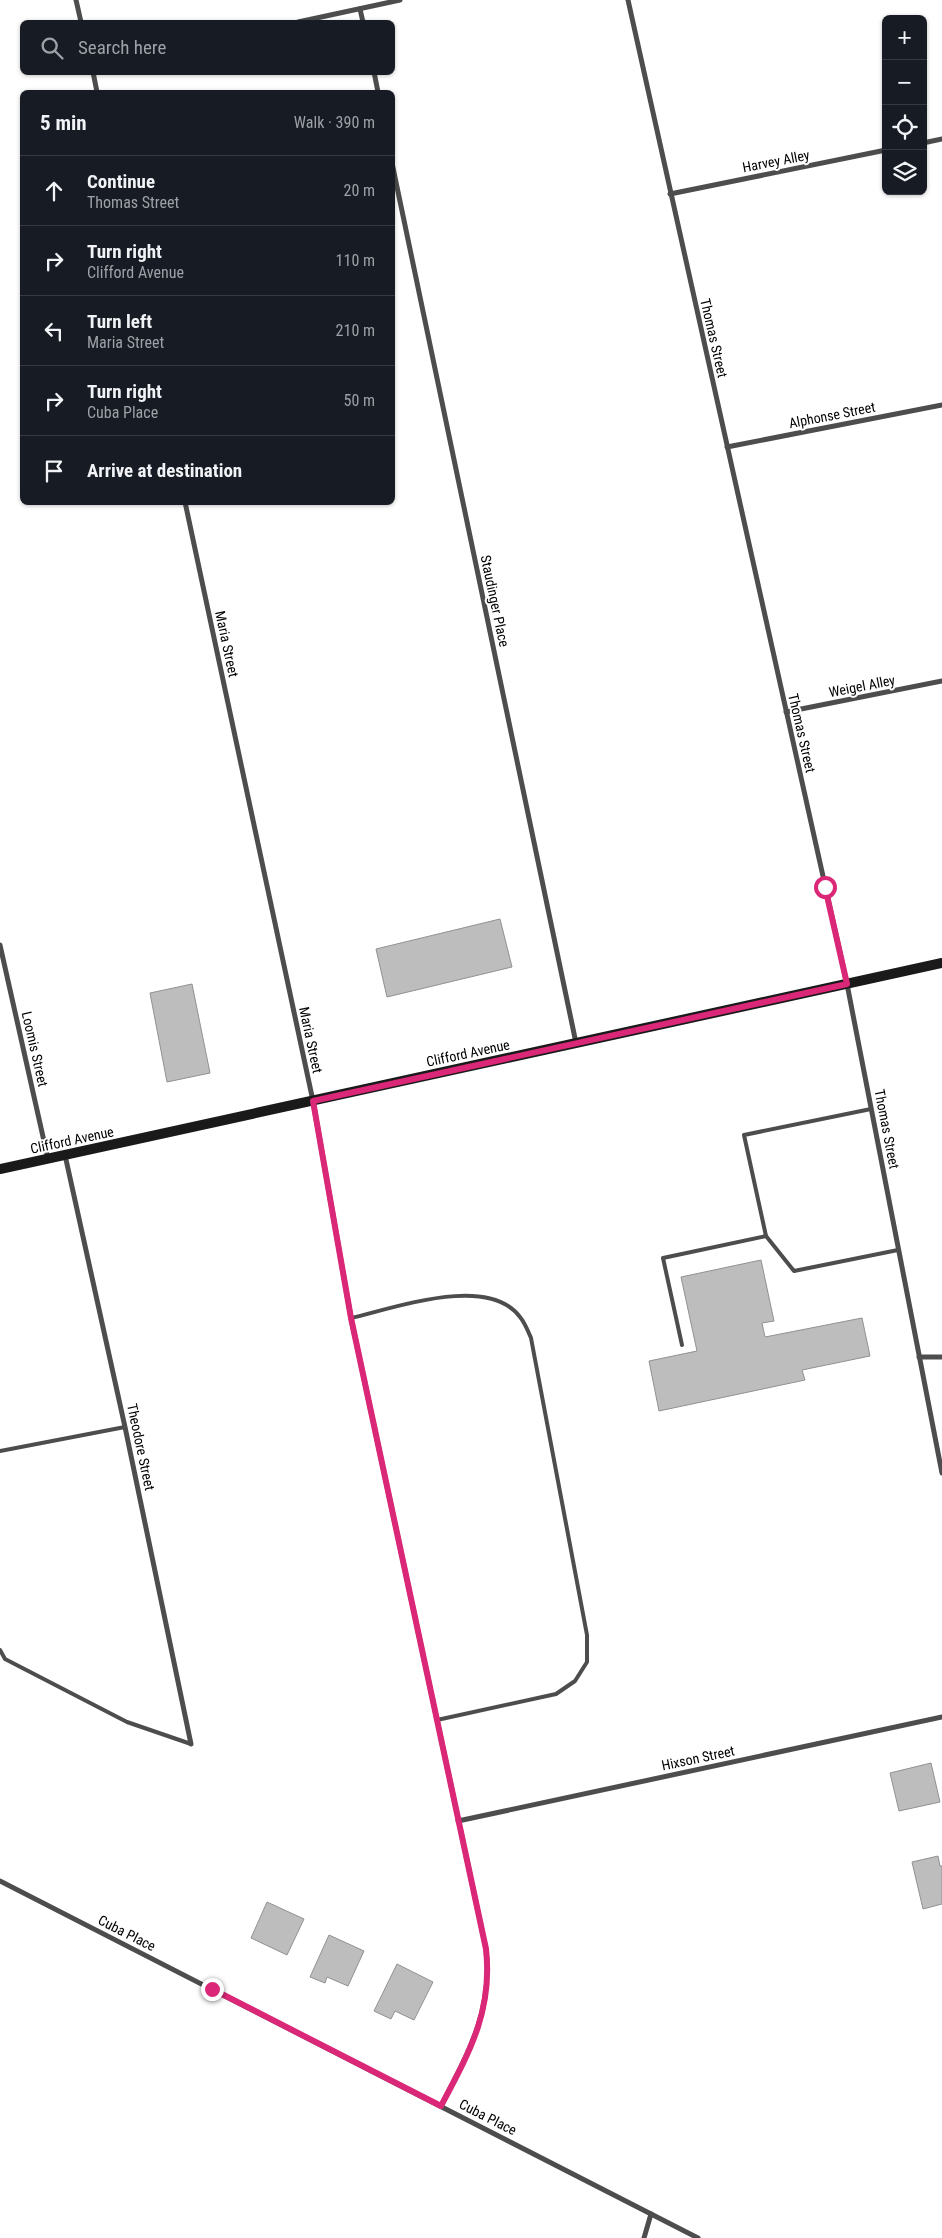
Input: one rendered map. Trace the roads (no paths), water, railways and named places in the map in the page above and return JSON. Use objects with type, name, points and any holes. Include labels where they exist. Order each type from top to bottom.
[{"type":"main road","name":"Clifford Avenue","points":[[0,1170],[942,963]]},
{"type":"street","points":[[76,0],[81,20]]},
{"type":"street","points":[[308,20],[400,0]]},
{"type":"street","name":"Thomas Street","points":[[628,0],[847,984],[942,1474]]},
{"type":"street","points":[[360,9],[363,20]]},
{"type":"street","points":[[94,75],[97,90]]},
{"type":"street","points":[[375,75],[378,90]]},
{"type":"street","points":[[927,142],[942,139]]},
{"type":"street","name":"Harvey Alley","points":[[670,194],[882,151]]},
{"type":"street","name":"Staudinger Place","points":[[395,177],[576,1043]]},
{"type":"street","name":"Alphonse Street","points":[[727,447],[942,405]]},
{"type":"street","name":"Maria Street","points":[[186,505],[313,1101],[351,1318],[486,1949],[488,1971],[484,2011],[441,2106]]},
{"type":"street","name":"Weigel Alley","points":[[786,712],[942,681]]},
{"type":"street","name":"Loomis Street","points":[[0,945],[48,1159]]},
{"type":"street","name":"Theodore Street","points":[[65,1155],[125,1427],[191,1744]]},
{"type":"street","points":[[919,1357],[942,1357]]},
{"type":"street","name":"Hixson Street","points":[[458,1821],[942,1718]]},
{"type":"street","name":"Cuba Place","points":[[0,1881],[698,2238]]},
{"type":"street","points":[[644,2238],[651,2214]]},
{"type":"lane","points":[[871,1108],[744,1135],[766,1236],[794,1271],[898,1250]]},
{"type":"lane","points":[[682,1345],[664,1258],[766,1236]]},
{"type":"lane","points":[[351,1318],[457,1295],[484,1296],[505,1304],[520,1317],[531,1338],[588,1635],[587,1662],[575,1681],[556,1694],[437,1720]]},
{"type":"lane","points":[[0,1451],[125,1427]]},
{"type":"lane","points":[[0,1650],[5,1659],[127,1722],[191,1744]]}]
